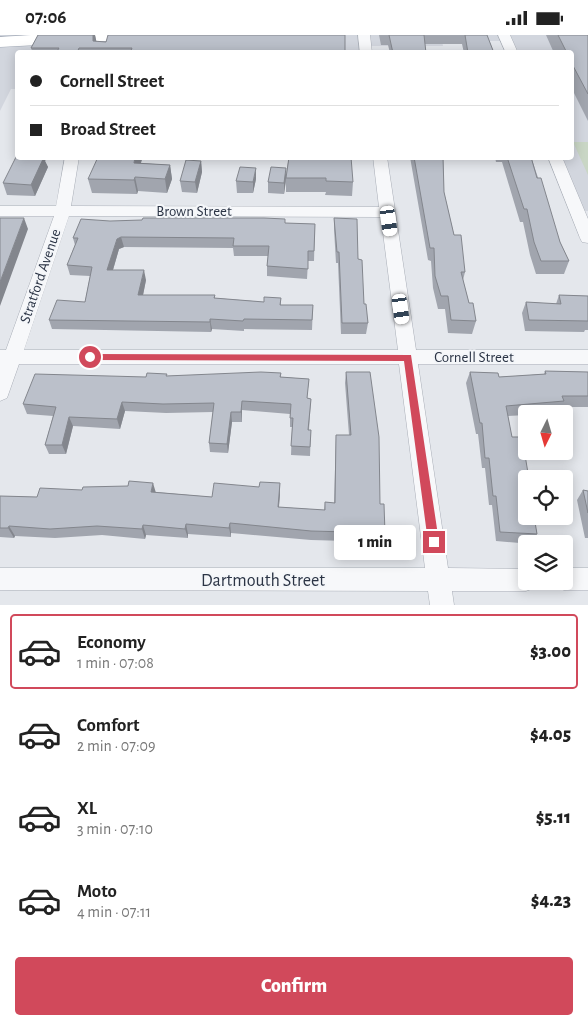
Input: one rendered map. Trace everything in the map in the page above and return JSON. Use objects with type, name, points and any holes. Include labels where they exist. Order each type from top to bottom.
[{"type":"main road","points":[[0,42],[59,37],[106,40],[133,35]]},
{"type":"street","points":[[364,35],[366,50]]},
{"type":"street","points":[[504,35],[511,50]]},
{"type":"street","name":"Stratford Avenue","points":[[0,393],[6,357],[63,211],[72,160]]},
{"type":"street","points":[[380,160],[442,605]]},
{"type":"street","points":[[556,160],[582,211],[588,238]]},
{"type":"street","name":"Brown Street","points":[[0,211],[388,212]]},
{"type":"street","name":"Cornell Street","points":[[6,357],[588,357]]},
{"type":"street","name":"Dartmouth Street","points":[[0,579],[518,579]]},
{"type":"street","points":[[573,579],[588,579]]},
{"type":"shaded area","points":[[0,35],[588,35],[588,211],[577,211],[556,160],[574,160],[574,50],[511,50],[507,41],[442,41],[443,46],[364,46],[364,50],[15,50],[15,89],[11,89],[0,111]]},
{"type":"green space","points":[[574,142],[588,142],[588,175],[574,144]]},
{"type":"building","points":[[38,35],[93,35],[93,41],[106,42],[108,35],[345,35],[345,50],[131,50],[132,48],[79,48],[78,50],[58,50],[59,48],[31,48]]},
{"type":"building","points":[[389,35],[424,35],[426,50],[392,50]]},
{"type":"building","points":[[465,35],[487,35],[493,50],[468,50]]},
{"type":"building","points":[[558,35],[588,35],[588,94],[574,68],[574,50],[566,50]]},
{"type":"building","points":[[15,159],[43,160],[31,185],[3,183]]},
{"type":"building","points":[[97,160],[134,160],[134,163],[170,165],[165,179],[135,177],[134,180],[88,179]]},
{"type":"building","points":[[186,160],[201,161],[195,182],[180,181]]},
{"type":"building","points":[[289,160],[351,160],[353,182],[326,181],[326,178],[286,178]]},
{"type":"building","points":[[415,160],[443,160],[444,192],[454,235],[461,235],[465,272],[461,272],[469,303],[473,303],[476,321],[451,320],[448,296],[441,296],[435,276],[434,248],[430,248]]},
{"type":"building","points":[[508,160],[532,160],[537,178],[541,178],[560,242],[569,261],[541,261],[534,242],[527,209],[524,209]]},
{"type":"building","points":[[240,167],[256,168],[253,182],[236,181]]},
{"type":"building","points":[[271,167],[286,168],[284,183],[268,182]]},
{"type":"building","points":[[0,218],[24,218],[0,282]]},
{"type":"building","points":[[143,218],[264,218],[285,219],[285,223],[315,224],[314,251],[308,251],[308,269],[267,266],[269,246],[233,246],[234,238],[121,237],[117,239],[107,270],[144,270],[138,295],[215,295],[214,298],[264,302],[264,297],[281,298],[280,305],[313,305],[312,320],[244,319],[243,321],[210,319],[210,322],[49,320],[57,300],[85,302],[92,267],[67,265],[78,238],[73,238],[81,219],[110,221],[142,220]]},
{"type":"building","points":[[334,218],[357,219],[358,259],[362,260],[364,304],[366,304],[368,323],[342,323],[339,252],[337,252]]},
{"type":"building","points":[[559,295],[588,296],[588,321],[529,320],[526,302],[561,304]]},
{"type":"building","points":[[545,371],[588,372],[588,396],[562,396],[564,401],[506,406],[512,437],[518,437],[518,460],[526,460],[528,470],[518,470],[518,525],[536,525],[537,534],[500,532],[496,496],[493,496],[489,458],[485,458],[482,423],[480,423],[470,372],[498,373],[499,377],[546,374]]},
{"type":"building","points":[[261,372],[281,373],[280,377],[309,379],[307,398],[311,399],[308,430],[311,430],[310,447],[291,446],[293,418],[290,418],[291,404],[242,401],[241,412],[231,412],[227,444],[209,443],[214,403],[163,404],[122,402],[117,419],[69,417],[62,445],[45,445],[56,407],[23,404],[35,374],[146,377],[147,373],[167,374],[166,376]]},
{"type":"building","points":[[346,372],[370,372],[379,437],[380,504],[384,504],[385,533],[311,531],[230,523],[229,528],[186,524],[185,529],[143,525],[142,529],[97,526],[50,529],[9,526],[8,528],[0,528],[0,496],[37,497],[40,488],[82,490],[83,487],[128,486],[129,481],[153,483],[151,492],[212,497],[214,483],[259,487],[260,482],[280,483],[278,507],[325,510],[325,502],[335,503],[336,435],[351,435]]},
{"type":"building","points":[[583,490],[588,491],[588,513]]},
{"type":"route","points":[[90,357],[408,357],[434,542]]}]
